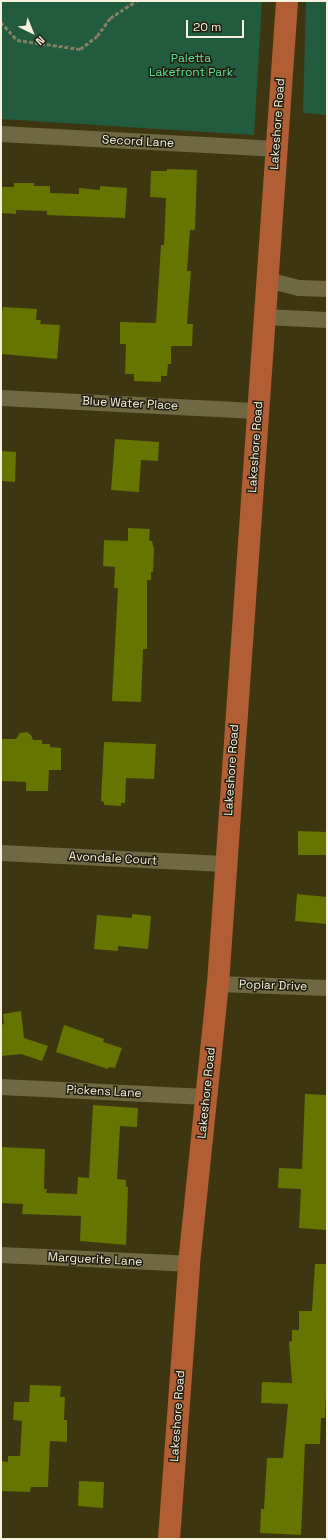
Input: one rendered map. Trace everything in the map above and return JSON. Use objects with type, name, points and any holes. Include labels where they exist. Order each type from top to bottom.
[{"type":"main road","name":"Lakeshore Road","points":[[169,1539],[189,1264],[218,984],[225,864],[259,411],[287,1]]},
{"type":"street","name":"Secord Lane","points":[[1,134],[276,149]]},
{"type":"street","points":[[267,280],[299,288],[327,289]]},
{"type":"street","points":[[265,317],[327,320]]},
{"type":"street","name":"Blue Water Place","points":[[1,398],[259,411]]},
{"type":"street","name":"Avondale Court","points":[[1,853],[225,864]]},
{"type":"street","name":"Poplar Drive","points":[[218,984],[327,988]]},
{"type":"street","name":"Pickens Lane","points":[[1,1087],[207,1097]]},
{"type":"street","name":"Marguerite Lane","points":[[1,1255],[189,1264]]},
{"type":"path","points":[[1,22],[17,40],[80,49],[97,36],[110,18],[136,1]]},
{"type":"green space","name":"Paletta Lakefront Park","points":[[1,1],[262,1],[254,135],[1,119]]},
{"type":"green space","points":[[306,1],[327,1],[327,115],[303,113]]},
{"type":"building","points":[[167,169],[197,170],[195,230],[190,230],[187,271],[191,271],[187,324],[193,324],[192,346],[171,346],[171,364],[168,364],[167,376],[161,376],[161,382],[134,381],[134,374],[125,374],[126,344],[120,344],[120,322],[156,323],[161,245],[164,245],[166,198],[150,197],[151,171],[167,171]]},
{"type":"building","points":[[14,183],[34,183],[34,186],[50,186],[50,193],[79,194],[79,188],[100,190],[100,186],[127,188],[125,218],[47,215],[47,211],[16,210],[16,214],[1,213],[1,187],[14,187]]},
{"type":"building","points":[[3,307],[37,309],[36,320],[41,320],[40,324],[60,325],[57,359],[2,354],[1,317]]},
{"type":"building","points":[[115,439],[159,442],[158,461],[141,460],[139,492],[111,490]]},
{"type":"building","points":[[1,451],[16,452],[15,482],[1,481]]},
{"type":"building","points":[[128,528],[150,529],[149,541],[152,541],[154,549],[153,572],[151,572],[151,580],[147,580],[147,649],[143,649],[141,702],[112,701],[118,588],[114,588],[115,567],[103,566],[104,540],[128,541]]},
{"type":"building","points":[[27,732],[31,735],[33,740],[42,740],[42,744],[50,744],[50,747],[61,748],[61,770],[49,770],[48,791],[26,791],[26,782],[1,781],[1,739],[16,739],[20,733]]},
{"type":"building","points":[[104,742],[156,744],[154,779],[126,778],[125,803],[121,803],[121,806],[104,805],[104,802],[101,801]]},
{"type":"building","points":[[298,831],[327,832],[327,855],[298,855]]},
{"type":"building","points":[[297,894],[327,897],[327,924],[295,921]]},
{"type":"building","points":[[132,914],[151,916],[148,949],[118,946],[118,951],[94,949],[97,915],[132,918]]},
{"type":"building","points":[[21,1011],[24,1038],[48,1046],[42,1061],[21,1054],[1,1056],[1,1025],[4,1024],[3,1014]]},
{"type":"building","points":[[64,1025],[104,1039],[103,1042],[122,1048],[115,1068],[109,1067],[108,1069],[56,1052]]},
{"type":"building","points":[[305,1094],[327,1095],[326,1230],[299,1228],[301,1189],[278,1188],[279,1168],[302,1169]]},
{"type":"building","points":[[93,1105],[138,1108],[137,1127],[120,1126],[117,1179],[126,1180],[126,1187],[128,1187],[126,1245],[80,1241],[81,1216],[22,1214],[23,1204],[1,1203],[1,1147],[45,1149],[44,1189],[47,1189],[46,1193],[77,1194],[78,1177],[89,1178]]},
{"type":"building","points":[[315,1264],[327,1264],[327,1369],[325,1418],[321,1418],[320,1444],[305,1444],[301,1535],[260,1533],[261,1509],[264,1509],[267,1458],[283,1458],[288,1404],[261,1403],[262,1382],[292,1383],[289,1342],[292,1341],[292,1330],[299,1330],[299,1311],[312,1311]]},
{"type":"building","points":[[30,1385],[61,1386],[60,1397],[65,1397],[64,1420],[67,1420],[67,1442],[50,1441],[48,1487],[31,1487],[30,1492],[1,1491],[1,1461],[8,1462],[8,1456],[20,1456],[22,1421],[13,1420],[14,1402],[29,1402]]},
{"type":"building","points":[[79,1481],[104,1482],[103,1508],[78,1506]]}]
